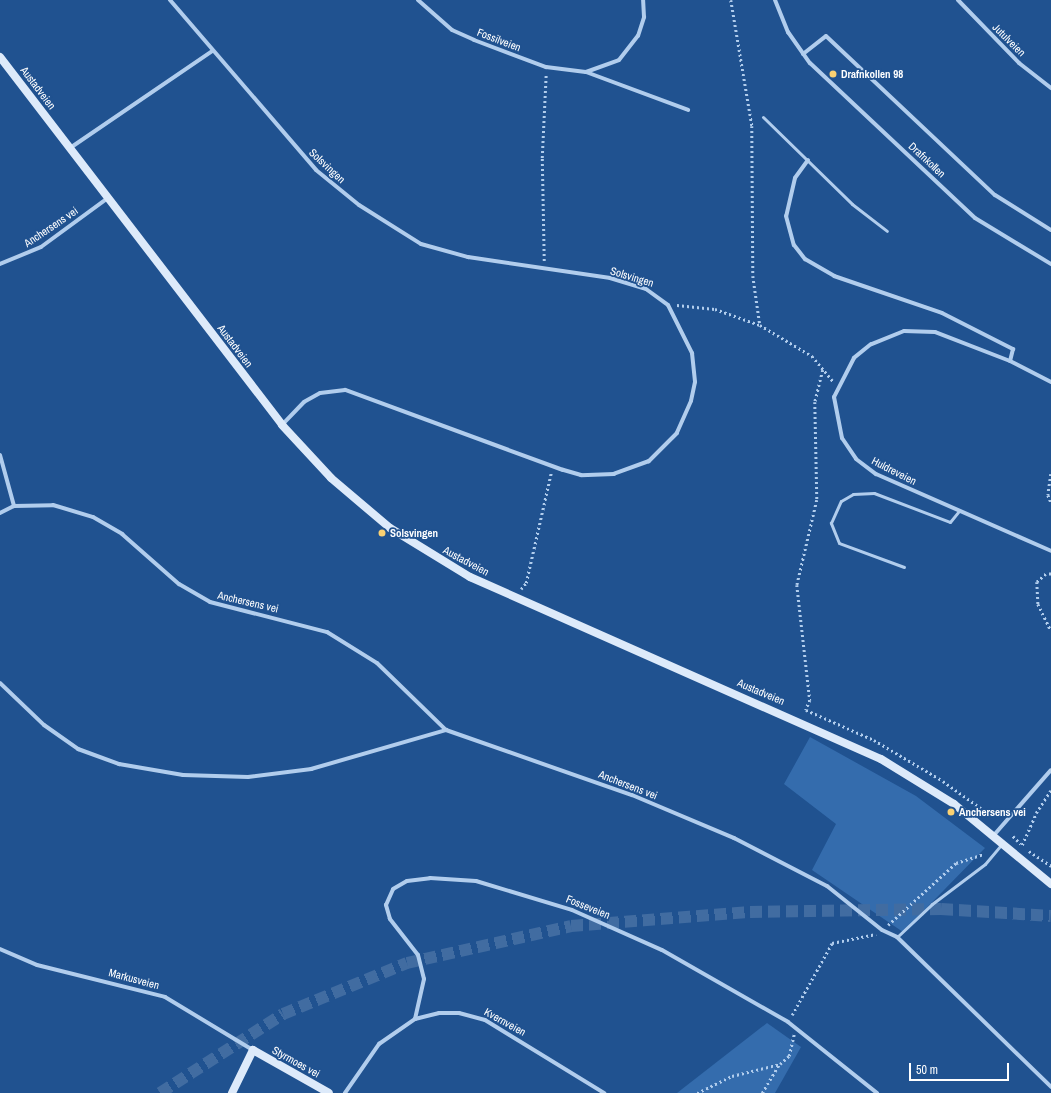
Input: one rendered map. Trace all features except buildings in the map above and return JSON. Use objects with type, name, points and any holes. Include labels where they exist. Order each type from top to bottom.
[{"type":"main road","name":"Austadveien","points":[[0,57],[282,425],[332,478],[390,528],[442,562],[516,598],[855,746],[920,782],[1003,842],[1051,884]]},
{"type":"main road","points":[[232,1093],[253,1050]]},
{"type":"main road","name":"Styrmoes vei","points":[[253,1050],[329,1093]]},
{"type":"street","name":"Solsvingen","points":[[170,0],[212,51],[316,170],[359,205],[421,244],[468,257],[610,278],[646,288],[668,304],[692,353],[694,382],[691,401],[677,433],[649,461],[614,474],[581,475],[345,390],[320,393],[304,402],[282,425]]},
{"type":"street","name":"Fossilveien","points":[[418,0],[452,30],[546,67],[586,72],[688,110]]},
{"type":"street","name":"Fossilveien","points":[[586,72],[618,60],[638,36],[644,17],[643,0]]},
{"type":"street","name":"Drafnkollen","points":[[775,0],[788,32],[803,54],[976,218],[1051,264]]},
{"type":"street","name":"Jutulveien","points":[[958,0],[1019,63],[1051,88]]},
{"type":"street","name":"Drafnkollen","points":[[803,54],[826,36],[995,196],[1051,230]]},
{"type":"street","points":[[70,148],[212,51]]},
{"type":"street","points":[[808,160],[795,178],[786,216],[794,245],[805,259],[834,276],[948,316],[1014,349],[1010,361]]},
{"type":"street","name":"Anchersens vei","points":[[0,264],[41,247],[108,198]]},
{"type":"street","name":"Huldreveien","points":[[1051,382],[1010,361],[935,332],[904,331],[871,344],[854,358],[838,385],[835,415],[842,438],[856,460],[876,474],[1051,551]]},
{"type":"street","points":[[0,456],[14,506]]},
{"type":"street","name":"Anchersens vei","points":[[0,513],[14,506],[53,505],[93,517],[122,534],[179,584],[210,602],[327,632],[377,663],[446,730],[632,795],[734,838],[827,886],[882,930],[897,937],[1051,1087]]},
{"type":"street","points":[[0,683],[44,725],[78,749],[119,764],[183,775],[248,777],[311,769],[446,730]]},
{"type":"street","points":[[994,835],[1051,770]]},
{"type":"street","name":"Fosseveien","points":[[415,1019],[421,1001],[422,967],[418,955],[390,919],[386,905],[393,889],[407,881],[454,878],[518,891],[626,933],[699,969],[788,1022],[877,1093]]},
{"type":"street","name":"Markusveien","points":[[0,949],[37,965],[165,997],[253,1050]]},
{"type":"street","name":"Kvernveien","points":[[345,1093],[379,1044],[415,1019],[439,1012],[459,1012],[486,1020],[604,1093]]},
{"type":"lane","points":[[763,117],[852,204],[887,231]]},
{"type":"lane","points":[[904,567],[839,543],[831,522],[838,505],[849,495],[864,492],[947,521],[958,511]]},
{"type":"lane","points":[[897,937],[996,853],[1003,842]]},
{"type":"path","points":[[731,0],[752,126],[753,276],[760,325]]},
{"type":"path","points":[[544,269],[542,158],[546,67]]},
{"type":"path","points":[[668,304],[715,309],[760,325],[812,356],[838,385]]},
{"type":"path","points":[[806,710],[810,700],[797,585],[817,500],[815,402],[823,370]]},
{"type":"path","points":[[516,598],[526,583],[553,466]]},
{"type":"path","points":[[1051,474],[1048,495],[1051,502]]},
{"type":"path","points":[[1051,574],[1046,574],[1037,582],[1038,604],[1051,631]]},
{"type":"path","points":[[1021,844],[1051,790]]},
{"type":"path","points":[[1013,836],[1021,844],[1051,866]]},
{"type":"path","points":[[788,1022],[832,943],[874,936],[956,863],[967,857],[996,853]]},
{"type":"path","points":[[762,1093],[780,1064],[788,1056],[796,1028]]},
{"type":"path","points":[[697,1093],[732,1076],[780,1064]]},
{"type":"shaded area","points":[[810,737],[916,796],[985,848],[903,932],[812,870],[836,824],[784,784]]},
{"type":"shaded area","points":[[767,1023],[801,1047],[775,1093],[677,1093]]},
{"type":"tunnel","points":[[160,1093],[283,1014],[407,963],[571,926],[750,912],[941,909],[1051,916]]},
{"type":"place","name":"Drafnkollen 98","points":[[833,74]]},
{"type":"place","name":"Solsvingen","points":[[382,533]]},
{"type":"place","name":"Anchersens vei","points":[[951,812]]}]
